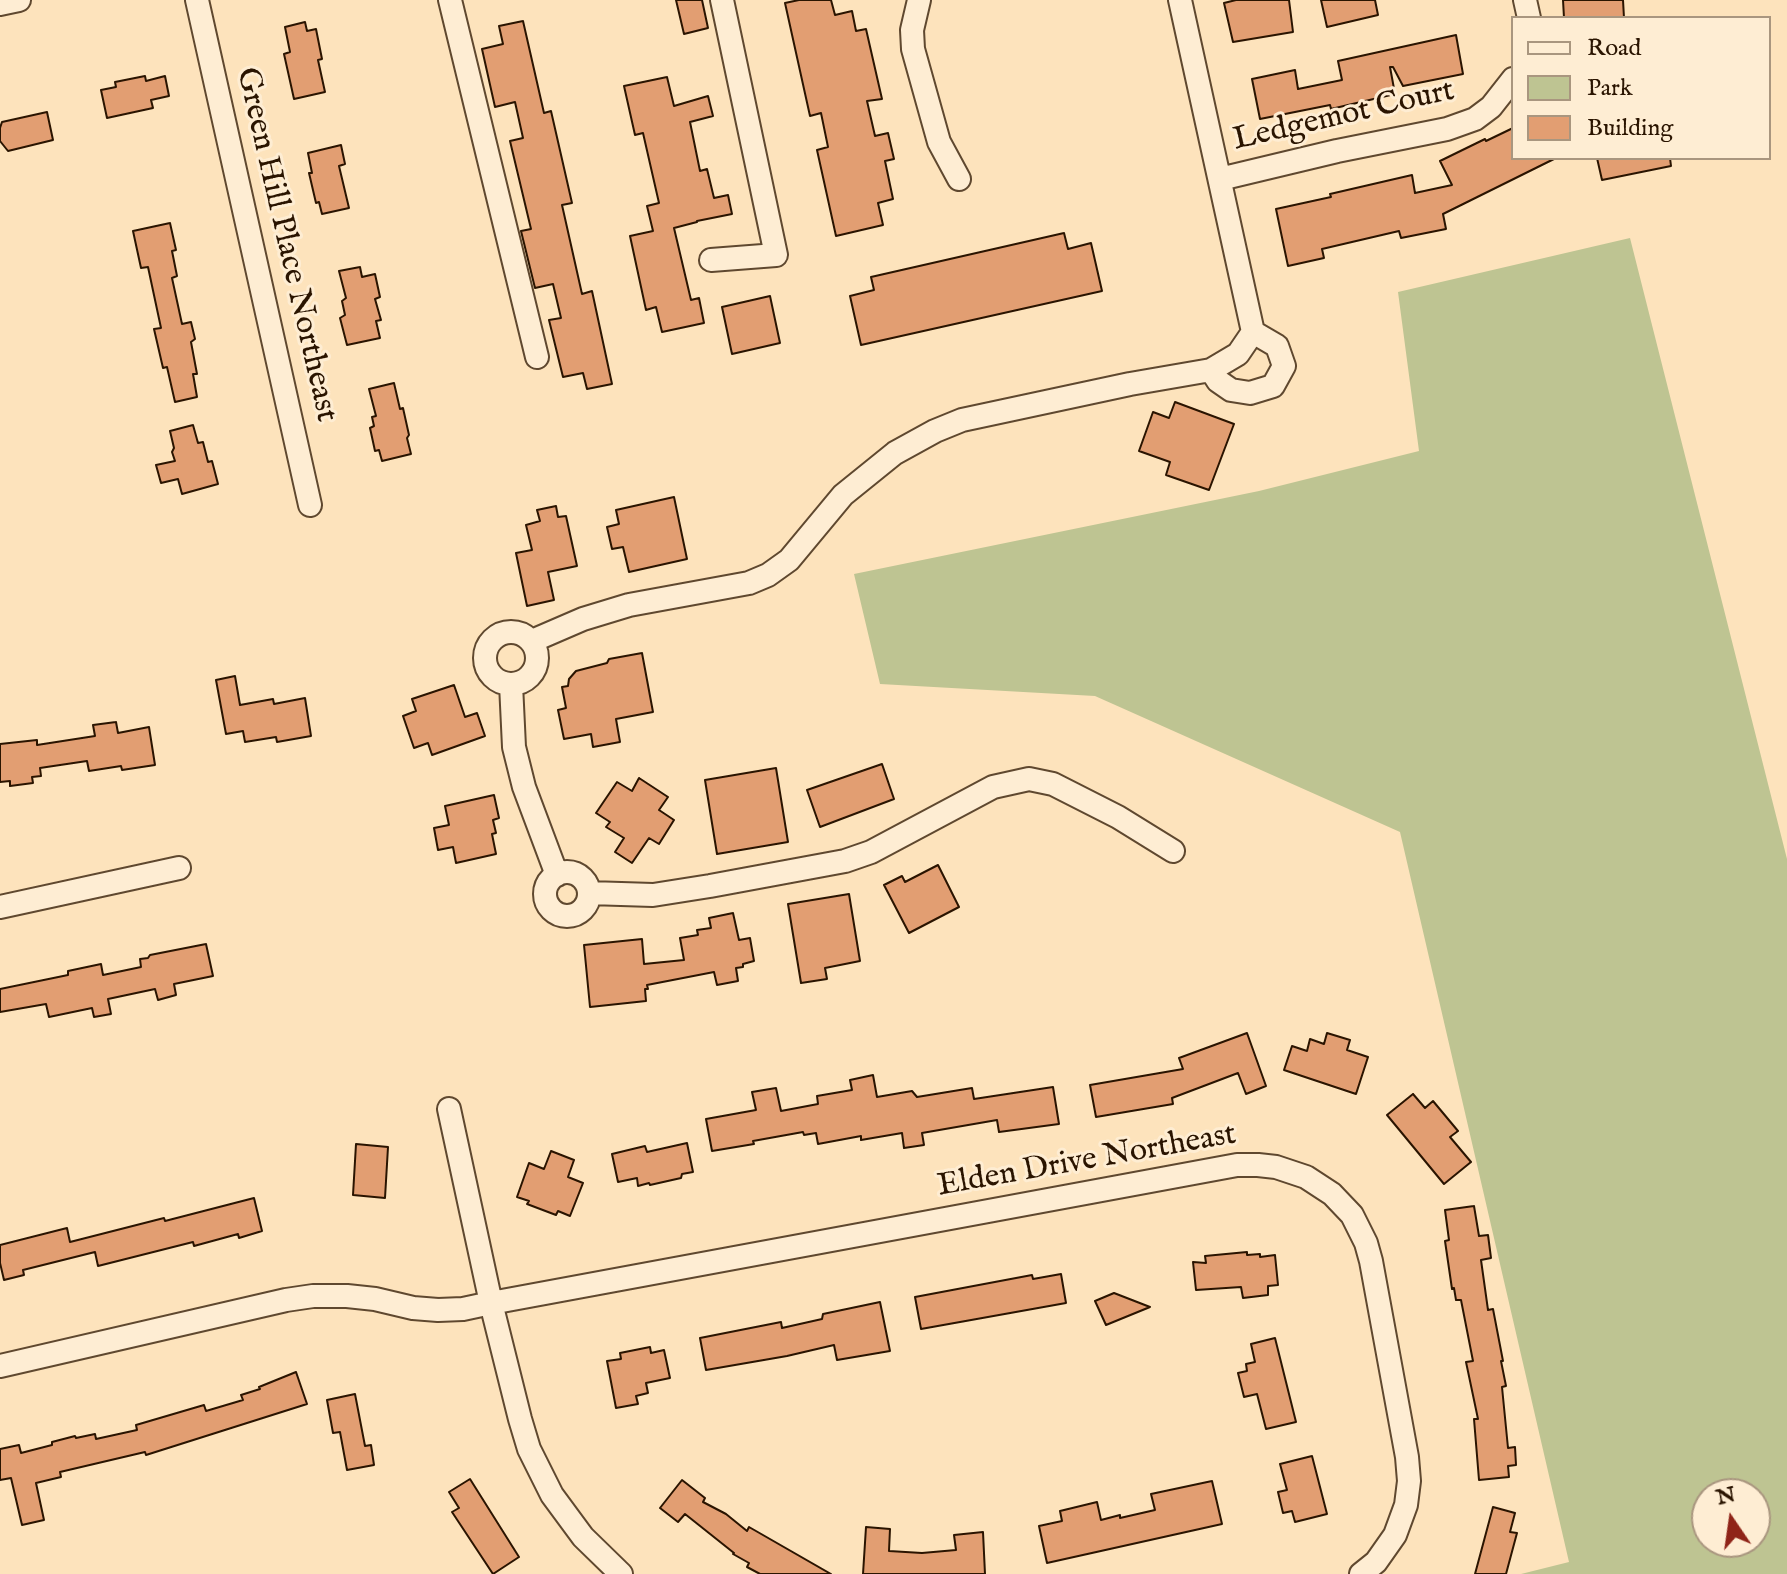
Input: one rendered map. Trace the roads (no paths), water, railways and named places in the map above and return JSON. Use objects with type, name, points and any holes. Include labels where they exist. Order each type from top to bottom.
[{"type":"street","points":[[0,4],[19,0]]},
{"type":"street","name":"Green Hill Place Northeast","points":[[197,0],[310,505]]},
{"type":"street","points":[[450,0],[537,357]]},
{"type":"street","points":[[711,260],[776,255],[722,0]]},
{"type":"street","points":[[919,0],[912,30],[913,49],[939,142],[959,179]]},
{"type":"street","points":[[532,641],[583,619],[629,605],[749,583],[768,575],[789,560],[843,495],[895,453],[962,420],[1211,370],[1238,354],[1253,332],[1180,0]]},
{"type":"street","name":"Ledgemot Court","points":[[1220,179],[1447,129],[1475,119],[1491,107],[1511,82]]},
{"type":"street","points":[[1211,370],[1218,381],[1231,390],[1250,393],[1273,386],[1284,366],[1277,346],[1253,332]]},
{"type":"street","points":[[506,632],[525,635],[532,641],[537,660],[529,677],[511,684],[494,677],[485,660],[490,642],[506,632]]},
{"type":"street","points":[[511,684],[514,747],[524,787],[557,875]]},
{"type":"street","points":[[589,893],[653,895],[845,861],[871,852],[993,787],[1029,779],[1053,784],[1118,817],[1173,851]]},
{"type":"street","points":[[0,907],[179,868]]},
{"type":"street","points":[[565,873],[574,873],[581,878],[587,884],[589,893],[584,909],[569,916],[560,916],[553,911],[545,897],[550,880],[565,873]]},
{"type":"street","points":[[449,1109],[491,1303],[529,1449],[552,1495],[575,1527],[621,1574]]},
{"type":"street","name":"Elden Drive Northeast","points":[[0,1366],[286,1300],[347,1296],[413,1308],[463,1309],[1237,1165],[1276,1167],[1306,1177],[1332,1194],[1352,1215],[1371,1261],[1409,1481],[1406,1505],[1395,1535],[1376,1562],[1361,1574]]}]
